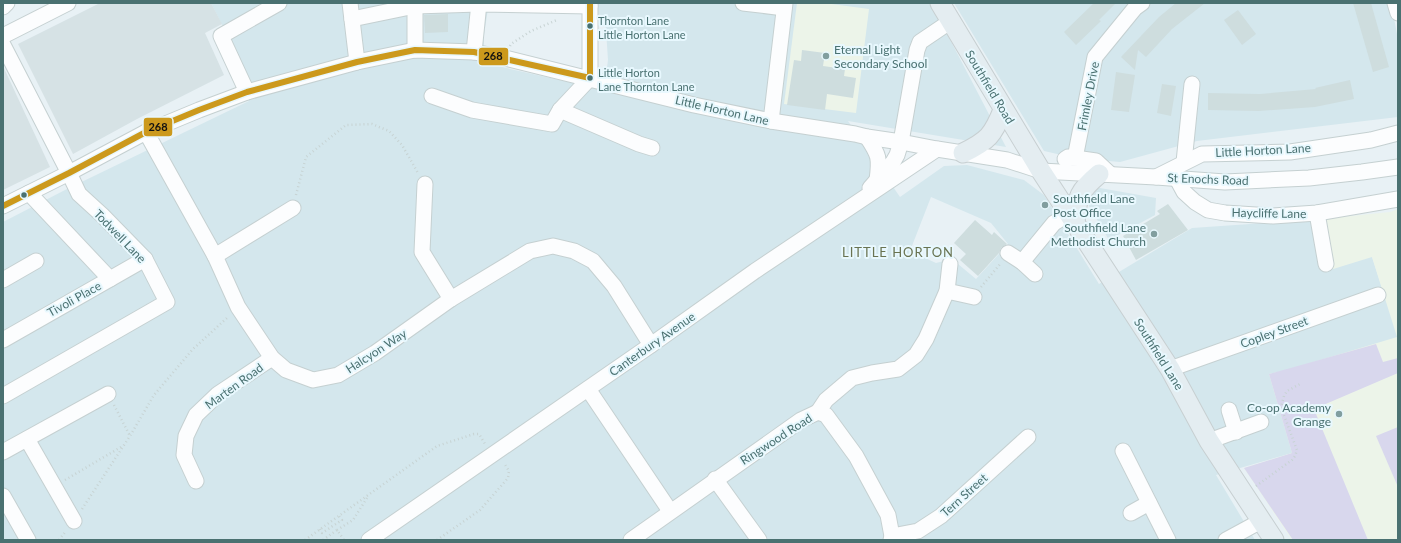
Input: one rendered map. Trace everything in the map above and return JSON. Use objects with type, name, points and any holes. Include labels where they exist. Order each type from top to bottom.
[{"type":"main road","name":"Southfield Road","points":[[940,3],[1003,110],[1046,171]]},
{"type":"main road","points":[[963,153],[979,145],[989,136],[996,128],[1003,110]]},
{"type":"main road","name":"Southfield Lane","points":[[1046,171],[1072,218],[1170,369],[1209,441],[1274,540]]},
{"type":"main road","points":[[1072,218],[1080,193],[1086,185],[1104,174]]},
{"type":"street","points":[[3,7],[7,3]]},
{"type":"street","points":[[3,36],[68,3]]},
{"type":"street","points":[[247,92],[222,36],[279,3]]},
{"type":"street","points":[[350,3],[357,62]]},
{"type":"street","points":[[743,3],[784,6],[771,122]]},
{"type":"street","name":"Frimley Drive","points":[[1075,158],[1095,57],[1136,8],[1142,3]]},
{"type":"street","points":[[1395,3],[1398,13]]},
{"type":"street","points":[[352,19],[415,6],[479,4],[590,4],[590,78],[560,110],[552,124],[472,110],[432,96]]},
{"type":"street","points":[[474,52],[479,4]]},
{"type":"street","points":[[415,6],[415,50]]},
{"type":"street","points":[[856,204],[893,162],[897,155],[901,142],[917,50],[920,42],[951,21]]},
{"type":"street","name":"Todwell Lane","points":[[3,45],[79,194],[145,259],[167,302],[3,396]]},
{"type":"street","name":"Little Horton Lane","points":[[3,206],[146,132],[199,110],[247,92],[357,62],[415,50],[474,52],[590,78],[694,105],[771,122],[855,134],[1007,160],[1046,171]]},
{"type":"street","points":[[1184,162],[1192,84]]},
{"type":"street","points":[[560,110],[638,144],[652,148]]},
{"type":"street","name":"Halcyon Way","points":[[146,132],[215,256],[238,307],[272,358],[286,370],[313,380],[338,375],[375,353],[451,300],[530,251],[553,246],[574,251],[593,262],[614,286],[651,345]]},
{"type":"street","name":"Little Horton Lane","points":[[1156,177],[1202,154],[1290,152],[1371,140],[1398,133]]},
{"type":"street","points":[[867,137],[880,162],[877,180]]},
{"type":"street","name":"Canterbury Avenue","points":[[369,540],[588,389],[755,271],[937,149]]},
{"type":"street","points":[[1046,171],[1068,157],[1096,161],[1104,174]]},
{"type":"street","name":"St Enochs Road","points":[[1046,171],[1225,182],[1309,178],[1398,166]]},
{"type":"street","name":"Haycliffe Lane","points":[[1177,179],[1184,192],[1195,202],[1208,210],[1225,213],[1273,216],[1318,213],[1398,199]]},
{"type":"street","points":[[425,184],[422,252],[451,300]]},
{"type":"street","points":[[29,193],[110,279]]},
{"type":"street","points":[[215,256],[293,208]]},
{"type":"street","points":[[1318,213],[1326,264]]},
{"type":"street","points":[[1022,262],[1054,223],[1072,218]]},
{"type":"street","points":[[1008,253],[1022,262],[1035,274]]},
{"type":"street","name":"Tivoli Place","points":[[3,340],[145,259]]},
{"type":"street","points":[[3,280],[36,261]]},
{"type":"street","points":[[818,412],[826,400],[852,378],[898,369],[916,355],[926,339],[948,291],[950,264]]},
{"type":"street","points":[[948,291],[974,297]]},
{"type":"street","name":"Copley Street","points":[[1170,369],[1378,295]]},
{"type":"street","name":"Marten Road","points":[[196,481],[184,455],[186,436],[196,415],[218,394],[272,358]]},
{"type":"street","points":[[588,389],[670,511]]},
{"type":"street","points":[[3,452],[108,394]]},
{"type":"street","points":[[1229,410],[1236,432]]},
{"type":"street","name":"Ringwood Road","points":[[631,540],[670,511],[801,420],[818,412],[826,415],[856,456],[888,515],[892,538]]},
{"type":"street","points":[[1209,441],[1261,422]]},
{"type":"street","name":"Tern Street","points":[[892,538],[918,531],[941,516],[1028,437]]},
{"type":"street","points":[[26,439],[74,521]]},
{"type":"street","points":[[1123,451],[1168,540]]},
{"type":"street","points":[[715,480],[759,540]]},
{"type":"street","points":[[3,496],[28,540]]},
{"type":"street","points":[[1131,513],[1150,503]]},
{"type":"street","points":[[1226,540],[1261,521]]},
{"type":"path","points":[[505,58],[510,44],[531,31],[564,17]]},
{"type":"path","points":[[293,208],[306,158],[346,126],[372,124],[389,131],[402,145],[425,184]]},
{"type":"path","points":[[974,297],[1008,253]]},
{"type":"path","points":[[59,540],[74,521],[130,436],[154,395],[169,375],[193,349],[238,307]]},
{"type":"path","points":[[1252,489],[1292,460],[1295,456],[1297,450],[1281,406],[1287,391],[1300,384]]},
{"type":"path","points":[[108,394],[130,436]]},
{"type":"path","points":[[305,540],[437,446],[474,434],[479,434],[509,471],[508,478],[480,510],[437,540]]},
{"type":"path","points":[[54,486],[123,446]]},
{"type":"path","points":[[323,540],[353,520],[368,496]]},
{"type":"path","points":[[320,530],[322,533],[342,520],[339,516]]},
{"type":"path","points":[[330,528],[333,533]]},
{"type":"path","points":[[337,530],[344,540]]},
{"type":"shaded area","points":[[100,3],[211,3],[222,24],[205,33],[224,75],[137,119],[73,154],[18,44]]},
{"type":"shaded area","points":[[211,3],[931,3],[1006,147],[848,121],[900,197],[944,166],[967,165],[1024,180],[1044,195],[1099,284],[1192,228],[1321,219],[1372,257],[1398,337],[1292,453],[1216,475],[1255,540],[3,540],[3,222],[65,190],[249,101],[248,77]],"holes":[[[488,9],[605,15],[608,60],[604,90],[484,63],[484,35]],[[931,197],[991,223],[1008,244],[976,279],[952,259],[936,263],[910,251]]]},
{"type":"shaded area","name":"Eternal Light Secondary School","points":[[797,3],[824,3],[869,9],[856,113],[784,104]]},
{"type":"shaded area","points":[[954,3],[1391,3],[1398,39],[1398,117],[1197,141],[1120,162],[1075,158],[1044,151]]},
{"type":"shaded area","points":[[3,66],[50,167],[3,190]]},
{"type":"shaded area","points":[[1100,188],[1156,198],[1155,215],[1109,240],[1089,206],[1089,196],[1095,189]]},
{"type":"shaded area","name":"Co-op Academy Grange","points":[[1398,209],[1398,540],[1292,540],[1244,468],[1292,453],[1269,374],[1397,337],[1372,257],[1330,270],[1321,219],[1390,212]]},
{"type":"shaded area","points":[[1376,344],[1383,362],[1398,358],[1398,373],[1314,409],[1368,540],[1293,540],[1244,468],[1292,453],[1269,374]]},
{"type":"shaded area","points":[[1398,427],[1398,487],[1376,436]]},
{"type":"building","points":[[1094,3],[1116,3],[1099,20],[1101,21],[1076,45],[1064,32]]},
{"type":"building","points":[[1176,3],[1205,3],[1172,29],[1146,57],[1138,50],[1135,70],[1121,57],[1159,17]]},
{"type":"building","points":[[1353,3],[1371,3],[1389,67],[1373,72]]},
{"type":"building","points":[[1238,10],[1256,34],[1242,45],[1224,20]]},
{"type":"building","points":[[448,14],[448,32],[425,33],[424,15]]},
{"type":"building","points":[[802,50],[825,53],[823,66],[845,69],[844,76],[856,78],[853,98],[827,94],[825,110],[787,105],[794,60],[801,61]]},
{"type":"building","points":[[1116,72],[1135,75],[1129,112],[1111,110]]},
{"type":"building","points":[[1350,80],[1354,99],[1315,107],[1259,111],[1208,110],[1208,93],[1260,94],[1316,89],[1315,88]]},
{"type":"building","points":[[1162,84],[1176,86],[1171,116],[1157,113]]},
{"type":"building","name":"Southfield Lane Methodist Church","points":[[1168,204],[1188,230],[1136,260],[1123,236],[1160,214],[1157,211]]},
{"type":"building","points":[[975,220],[992,235],[994,232],[1007,244],[1001,248],[999,253],[978,276],[960,260],[966,254],[954,243]]},
{"type":"transit line","name":"268","points":[[3,206],[146,132],[199,110],[247,92],[357,62],[415,50],[474,52],[590,78],[590,3]]},
{"type":"place","name":"Thornton Lane Little Horton Lane","points":[[590,26]]},
{"type":"place","name":"Eternal Light Secondary School","points":[[826,56]]},
{"type":"place","name":"Little Horton Lane Thornton Lane","points":[[590,78]]},
{"type":"place","name":"Southfield Lane Post Office","points":[[1045,205]]},
{"type":"place","name":"Southfield Lane Methodist Church","points":[[1154,234]]},
{"type":"place","name":"Co-op Academy Grange","points":[[1339,414]]},
{"type":"district","name":"LITTLE HORTON","points":[[898,252]]}]
